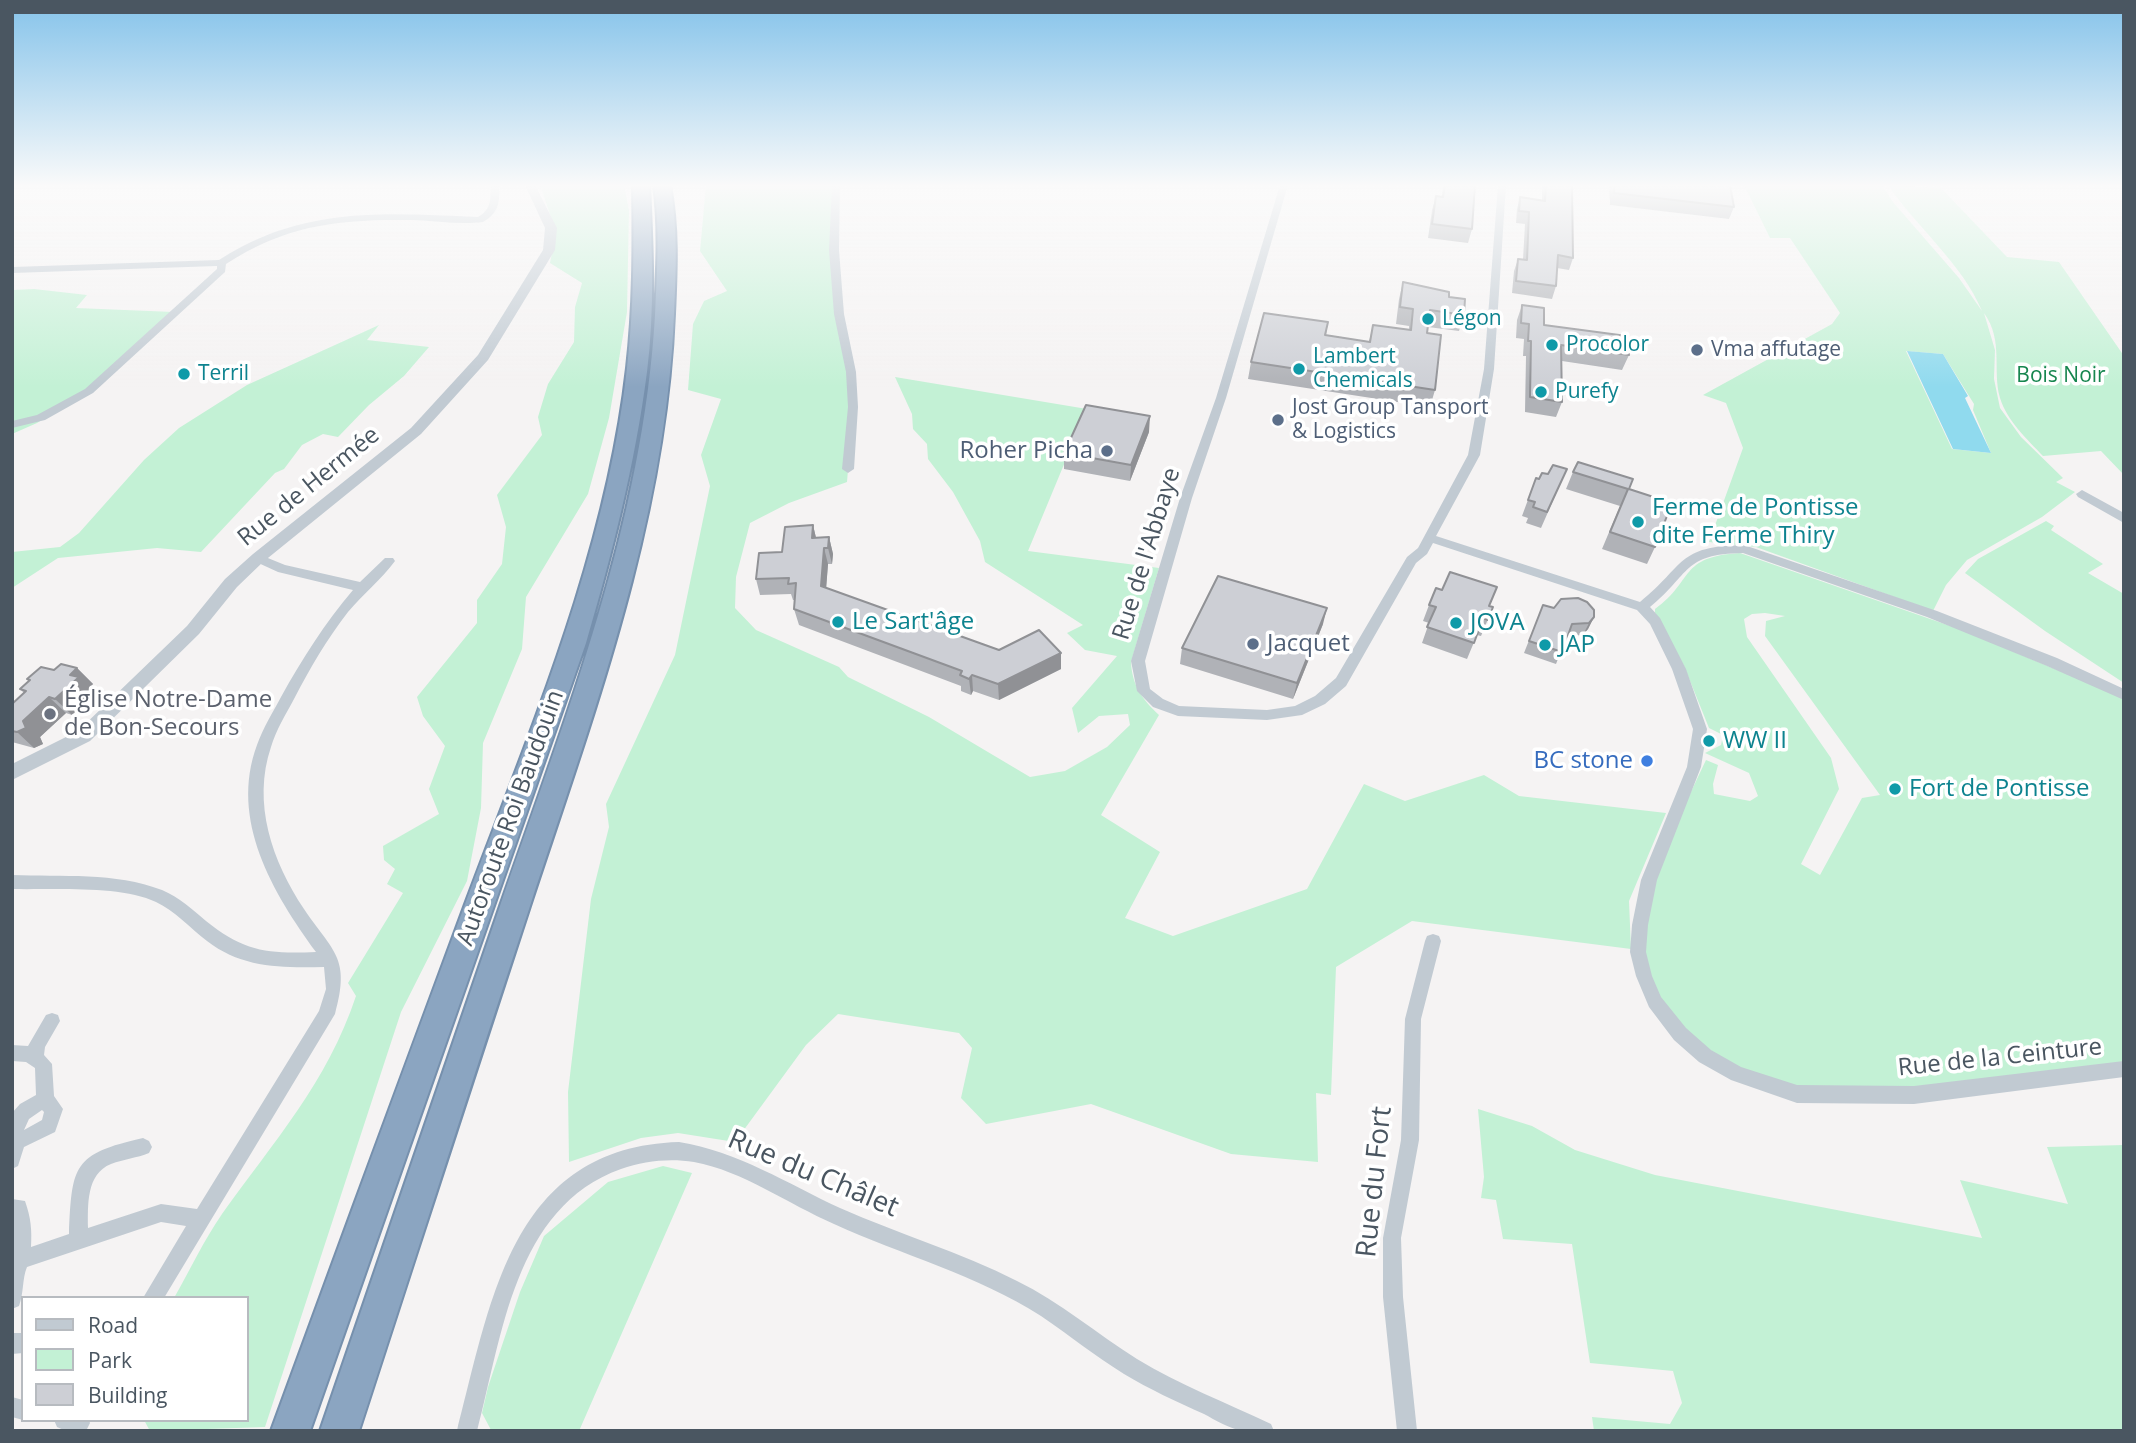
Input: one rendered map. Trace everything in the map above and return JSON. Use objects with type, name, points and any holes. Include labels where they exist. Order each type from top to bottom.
[{"type":"highway","name":"Autoroute Roi Baudouin","points":[[295,1417],[506,834],[592,580],[617,481],[635,385],[645,252]]},
{"type":"highway","name":"Autoroute Roi Baudouin","points":[[339,1431],[584,703],[621,578],[645,478],[661,381],[666,314],[663,252]]},
{"type":"street","points":[[12,270],[221,263],[236,252]]},
{"type":"street","name":"Rue de Hermée","points":[[12,773],[85,736],[193,630],[232,583],[258,558],[416,432],[496,340],[548,252]]},
{"type":"street","points":[[835,252],[839,314],[851,372],[853,407],[848,468]]},
{"type":"street","name":"Rue de l'Abbaye","points":[[1264,252],[1222,397],[1186,498],[1138,660],[1144,691],[1158,703],[1178,711],[1267,715],[1297,712],[1321,700],[1341,682],[1411,560],[1423,551],[1474,455],[1489,369],[1497,252]]},
{"type":"street","points":[[12,425],[41,418],[89,391],[215,277],[222,270],[221,263]]},
{"type":"street","points":[[2082,494],[2124,519]]},
{"type":"street","points":[[1430,538],[1642,607],[1656,597],[1678,569],[1698,553],[1744,549],[1932,614],[2052,662],[2124,695]]},
{"type":"street","points":[[258,558],[282,569],[360,587]]},
{"type":"street","points":[[154,1296],[327,1014],[334,989],[331,959],[296,913],[275,873],[260,831],[256,785],[264,745],[303,667],[360,587],[389,561]]},
{"type":"street","name":"Rue de la Ceinture","points":[[1642,607],[1656,621],[1679,669],[1700,729],[1694,767],[1649,880],[1640,925],[1638,952],[1655,1002],[1680,1034],[1705,1056],[1737,1074],[1797,1094],[1914,1095],[2124,1069]]},
{"type":"street","points":[[12,882],[135,889],[161,897],[231,948],[254,957],[268,960],[331,959]]},
{"type":"street","name":"Rue du Fort","points":[[1408,1431],[1393,1297],[1392,1238],[1410,1140],[1413,1019],[1433,941]]},
{"type":"street","points":[[35,1057],[37,1045],[52,1021]]},
{"type":"street","points":[[12,1054],[35,1057],[43,1064],[45,1100],[54,1110],[49,1126],[30,1137],[18,1140]]},
{"type":"street","points":[[12,1160],[18,1140],[14,1127],[19,1116],[27,1106],[45,1100]]},
{"type":"street","points":[[78,1240],[82,1184],[86,1171],[103,1157],[143,1147]]},
{"type":"street","name":"Rue du Châlet","points":[[467,1431],[499,1303],[519,1252],[532,1230],[556,1200],[585,1177],[613,1163],[644,1153],[682,1151],[723,1163],[835,1215],[1010,1288],[1148,1376],[1264,1431]]},
{"type":"street","points":[[12,1208],[18,1208],[23,1223],[21,1260],[15,1272],[12,1299]]},
{"type":"street","points":[[21,1260],[161,1213],[201,1219]]},
{"type":"green space","points":[[552,252],[628,252],[627,312],[609,418],[588,494],[526,597],[522,649],[483,743],[481,808],[467,881],[401,1012],[265,1427],[150,1431],[145,1422],[248,1422],[248,1296],[175,1296],[215,1224],[315,1084],[344,1027],[356,996],[348,983],[403,893],[387,884],[395,869],[384,860],[383,846],[439,814],[429,789],[445,746],[423,716],[417,697],[477,623],[477,600],[502,564],[506,527],[497,495],[542,435],[538,417],[548,384],[574,342],[575,307],[582,283],[550,263]]},
{"type":"green space","points":[[701,252],[834,252],[853,407],[847,482],[789,503],[750,523],[736,577],[735,608],[756,630],[839,667],[848,677],[929,717],[1030,777],[1065,771],[1107,747],[1130,725],[1128,714],[1099,716],[1078,733],[1072,708],[1117,656],[1085,650],[1067,633],[1083,625],[985,562],[980,541],[953,492],[928,459],[927,444],[913,429],[912,414],[895,377],[1087,409],[1028,551],[1159,568],[1131,662],[1133,678],[1139,691],[1159,715],[1101,815],[1160,852],[1125,918],[1173,936],[1307,889],[1364,784],[1405,801],[1484,775],[1519,796],[1666,813],[1629,901],[1631,949],[1412,921],[1336,967],[1331,1095],[1316,1093],[1318,1162],[1231,1154],[1091,1104],[986,1124],[961,1098],[972,1048],[959,1033],[838,1014],[806,1045],[735,1142],[678,1133],[641,1138],[569,1162],[568,1092],[591,899],[609,827],[606,804],[675,655],[710,486],[701,455],[721,399],[688,390],[693,324],[704,301],[727,291]]},
{"type":"green space","name":"Bois Noir","points":[[1800,252],[1937,252],[1982,311],[1963,277],[1944,252],[2003,252],[2007,257],[2059,262],[2124,356],[2124,475],[2101,451],[2043,456],[2018,430],[2000,398],[1994,334],[1984,313],[1995,350],[1994,379],[2000,408],[2021,437],[2063,478],[2056,482],[2075,492],[2042,517],[1967,560],[1946,585],[1933,611],[1756,547],[1709,542],[1743,448],[1726,403],[1703,395],[1832,324],[1840,313]],"holes":[[[1906,351],[1943,354],[1974,404],[1973,410],[1991,453],[1952,449]]]},
{"type":"green space","points":[[34,289],[87,295],[76,308],[174,312],[89,391],[37,423],[12,434],[12,290]]},
{"type":"green space","points":[[379,325],[367,340],[429,347],[404,376],[369,405],[338,437],[323,434],[302,445],[284,469],[275,473],[201,552],[157,548],[58,558],[12,588],[12,552],[60,547],[79,533],[144,460],[179,428],[247,385]]},
{"type":"green space","points":[[2046,521],[2054,526],[2051,530],[2103,564],[2088,573],[2124,594],[2124,683],[2045,631],[1965,573],[1978,559]]},
{"type":"green space","points":[[1740,553],[1962,630],[2124,698],[2124,1063],[1924,1089],[1801,1088],[1729,1064],[1678,1026],[1649,979],[1643,940],[1652,888],[1679,817],[1706,760],[1718,765],[1713,784],[1714,794],[1750,801],[1758,796],[1749,773],[1705,753],[1721,745],[1723,735],[1709,728],[1684,666],[1655,609],[1696,565],[1720,555]],"holes":[[[1765,613],[1785,616],[1766,621],[1765,636],[1880,795],[1862,798],[1820,875],[1801,864],[1839,789],[1831,758],[1747,637],[1744,619],[1752,614]]]},
{"type":"green space","points":[[1478,1109],[1532,1126],[1575,1150],[1655,1175],[1982,1238],[1960,1180],[2068,1204],[2047,1147],[2124,1145],[2124,1431],[1594,1431],[1592,1417],[1670,1424],[1682,1403],[1673,1371],[1590,1363],[1572,1244],[1503,1239],[1496,1200],[1481,1198],[1484,1177]]},
{"type":"green space","points":[[663,1166],[692,1173],[579,1431],[491,1430],[482,1413],[488,1387],[520,1292],[544,1236],[608,1182]]},
{"type":"water","points":[[1907,351],[1943,354],[1968,396],[1965,398],[1991,453],[1953,449]]},
{"type":"building","points":[[1527,252],[1573,252],[1573,258],[1558,255],[1556,286],[1516,281],[1518,259],[1527,260]]},
{"type":"building","points":[[1403,282],[1449,292],[1449,297],[1465,299],[1464,315],[1430,310],[1427,333],[1441,335],[1435,390],[1251,362],[1264,313],[1328,322],[1325,335],[1370,342],[1373,325],[1411,330],[1413,309],[1400,307]]},
{"type":"building","points":[[1522,305],[1544,308],[1544,325],[1627,336],[1629,355],[1561,345],[1562,402],[1530,397],[1531,341],[1528,341],[1529,324],[1521,323]]},
{"type":"building","name":"Roher Picha","points":[[1086,405],[1150,416],[1131,465],[1064,453]]},
{"type":"building","points":[[1578,462],[1633,479],[1629,489],[1672,503],[1655,547],[1610,532],[1628,489],[1573,472]]},
{"type":"building","points":[[1553,465],[1567,469],[1547,512],[1533,507],[1535,502],[1528,500],[1536,478],[1539,479],[1542,473],[1548,474]]},
{"type":"building","points":[[813,525],[812,538],[829,537],[828,548],[824,548],[821,586],[999,650],[1039,630],[1061,653],[998,684],[972,675],[969,679],[960,675],[962,671],[794,609],[796,583],[788,584],[789,578],[756,579],[759,553],[782,552],[785,527]]},
{"type":"building","name":"JOVA","points":[[1450,572],[1497,587],[1489,606],[1493,607],[1488,620],[1483,618],[1474,643],[1427,627],[1436,607],[1429,605],[1436,588],[1442,590]]},
{"type":"building","name":"Jacquet","points":[[1218,576],[1327,608],[1297,683],[1182,648]]},
{"type":"building","name":"JAP","points":[[1578,598],[1587,602],[1594,610],[1594,617],[1589,623],[1572,624],[1562,652],[1529,641],[1543,605],[1554,608],[1561,599]]},
{"type":"building","points":[[61,664],[77,668],[70,675],[79,677],[55,699],[49,697],[23,721],[26,728],[12,731],[12,704],[26,691],[20,689],[30,680],[27,679],[41,667],[54,670]]},
{"type":"place","name":"Légon","points":[[1428,319]]},
{"type":"place","name":"Procolor","points":[[1552,345]]},
{"type":"place","name":"Vma affutage","points":[[1697,350]]},
{"type":"place","name":"Lambert Chemicals","points":[[1299,369]]},
{"type":"place","name":"Terril","points":[[184,374]]},
{"type":"place","name":"Purefy","points":[[1541,392]]},
{"type":"place","name":"Jost Group Tansport & Logistics","points":[[1278,420]]},
{"type":"place","name":"Roher Picha","points":[[1107,451]]},
{"type":"place","name":"Ferme de Pontisse dite Ferme Thiry","points":[[1638,522]]},
{"type":"place","name":"Le Sart'âge","points":[[838,622]]},
{"type":"place","name":"JOVA","points":[[1456,623]]},
{"type":"place","name":"Jacquet","points":[[1253,644]]},
{"type":"place","name":"JAP","points":[[1545,645]]},
{"type":"place","name":"Église Notre-Dame de Bon-Secours","points":[[50,714]]},
{"type":"place","name":"WW II","points":[[1709,741]]},
{"type":"place","name":"BC stone","points":[[1647,761]]},
{"type":"place","name":"Fort de Pontisse","points":[[1895,789]]}]
